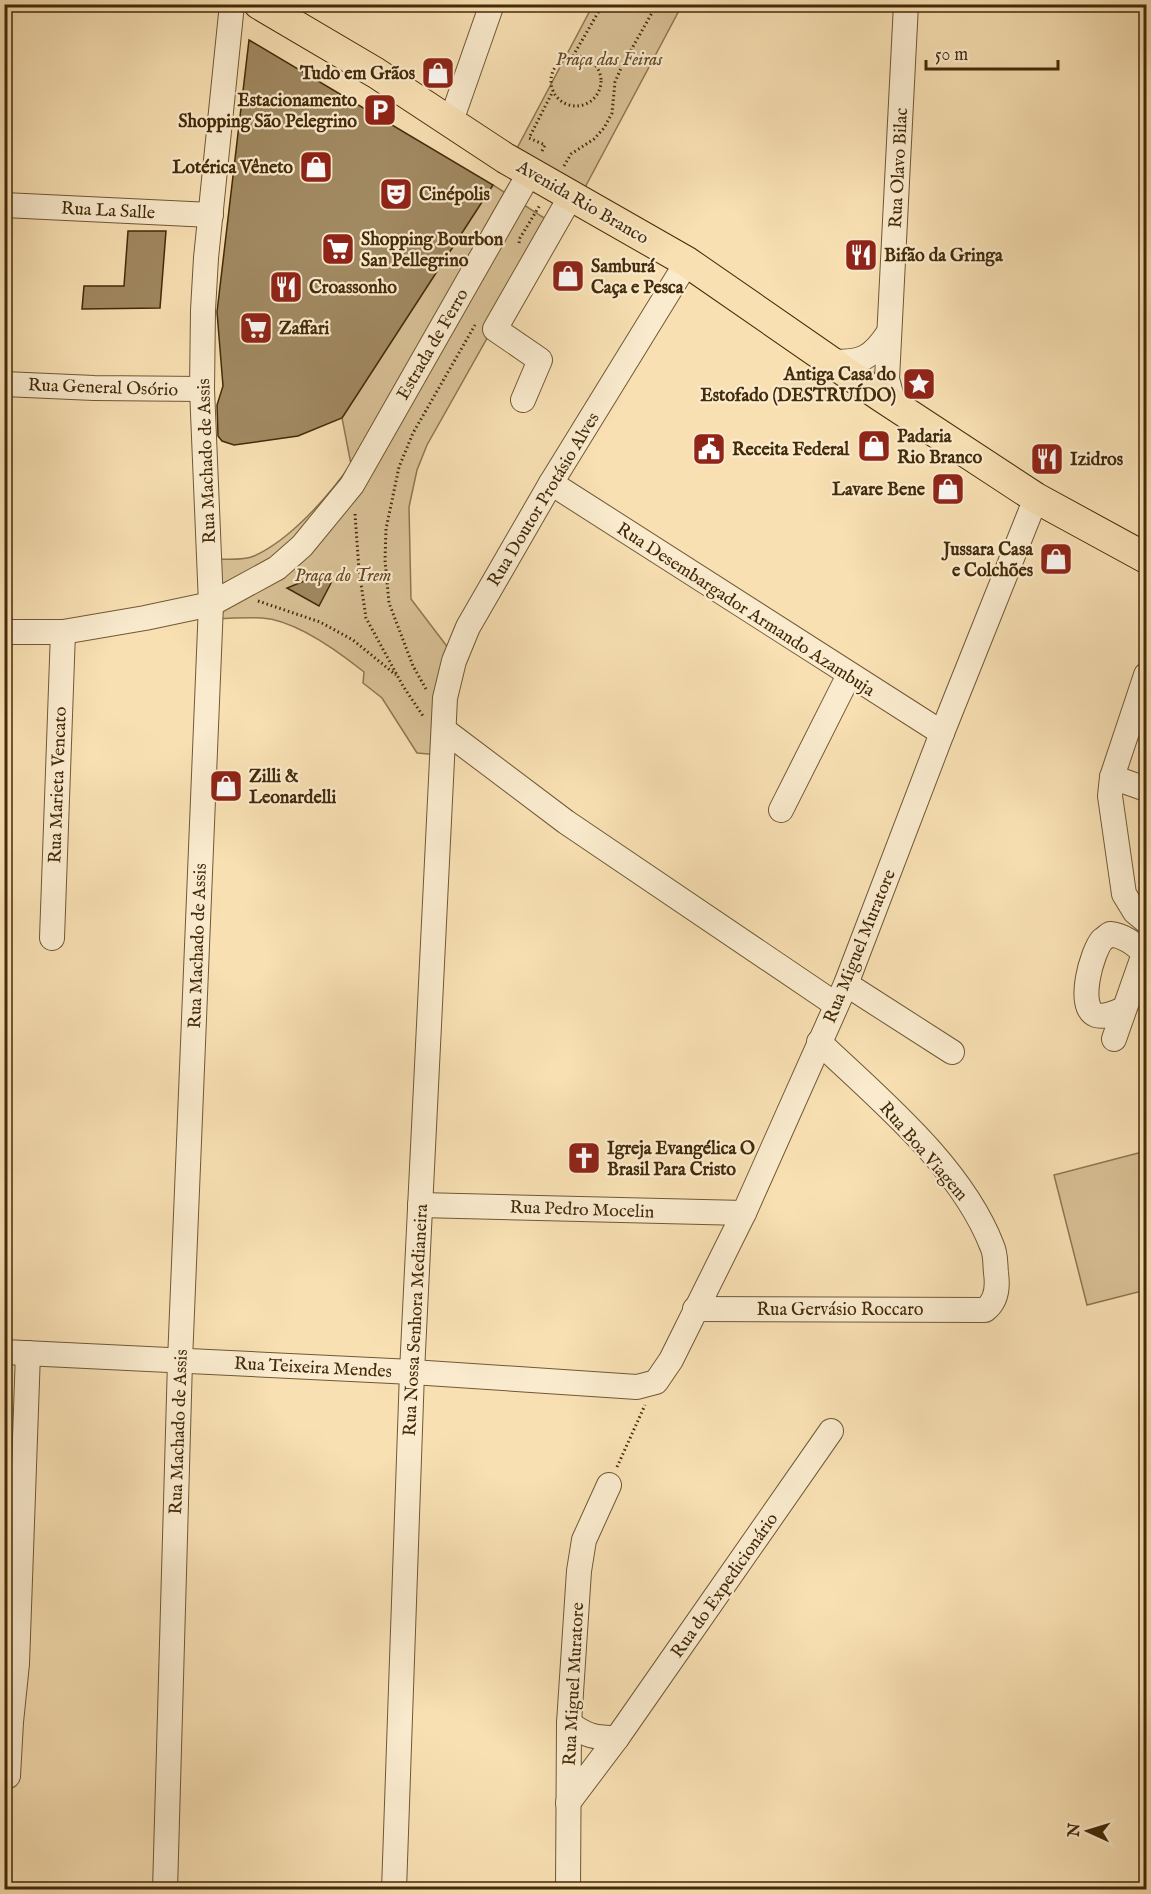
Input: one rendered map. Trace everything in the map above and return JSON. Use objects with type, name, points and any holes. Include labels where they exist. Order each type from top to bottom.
[{"type":"main road","name":"Avenida Rio Branco","points":[[259,4],[376,73],[505,158],[687,262],[894,405],[1036,498],[1146,558]]},
{"type":"street","name":"Rua Machado de Assis","points":[[165,1890],[180,1361],[221,599],[202,389],[203,310],[206,258],[232,4]]},
{"type":"street","points":[[451,121],[492,4]]},
{"type":"street","name":"Rua Olavo Bilac","points":[[894,405],[888,379],[889,332],[906,4]]},
{"type":"street","points":[[523,400],[540,360],[495,329],[551,184]]},
{"type":"street","name":"Estrada de Ferro","points":[[4,632],[63,632],[145,618],[221,599],[276,568],[302,546],[352,485],[551,184]]},
{"type":"street","name":"Rua La Salle","points":[[4,205],[211,215]]},
{"type":"street","name":"Rua Doutor Protásio Alves","points":[[443,741],[446,698],[454,661],[468,627],[551,483],[687,262]]},
{"type":"street","points":[[829,361],[845,363],[867,357],[878,349],[889,332]]},
{"type":"street","name":"Rua General Osório","points":[[4,384],[202,389]]},
{"type":"street","name":"Rua Desembargador Armando Azambuja","points":[[551,483],[942,733]]},
{"type":"street","name":"Rua Miguel Muratore","points":[[656,1382],[671,1360],[744,1213],[840,994],[1036,498]]},
{"type":"street","name":"Rua Marieta Vencato","points":[[52,938],[63,632]]},
{"type":"street","points":[[781,810],[849,675]]},
{"type":"street","points":[[1146,675],[1112,777],[1110,796],[1124,894],[1134,912],[1146,921]]},
{"type":"street","points":[[443,741],[566,822],[840,994],[952,1052]]},
{"type":"street","name":"Rua Nossa Senhora Medianeira","points":[[394,1890],[412,1372],[443,741]]},
{"type":"street","points":[[1112,777],[1146,789]]},
{"type":"street","points":[[1114,1039],[1146,951],[1119,935],[1110,934],[1101,941],[1092,963],[1085,996],[1089,1010],[1096,1015],[1108,1015],[1124,1009]]},
{"type":"street","name":"Rua Boa Viagem","points":[[819,1042],[901,1118],[954,1180],[973,1208],[993,1248],[995,1298],[991,1306],[985,1310]]},
{"type":"street","name":"Rua Pedro Mocelin","points":[[420,1204],[744,1213]]},
{"type":"street","name":"Rua Gervásio Roccaro","points":[[695,1309],[985,1310]]},
{"type":"street","points":[[8,1776],[10,1722],[17,1664],[16,1352]]},
{"type":"street","name":"Rua Teixeira Mendes","points":[[16,1352],[412,1372],[637,1387],[656,1382]]},
{"type":"street","name":"Rua do Expedicionário","points":[[568,1803],[617,1738],[831,1431]]},
{"type":"street","name":"Rua Miguel Muratore","points":[[568,1890],[569,1723],[579,1572],[584,1540],[609,1485]]},
{"type":"street","points":[[569,1723],[583,1734],[599,1738],[617,1738]]},
{"type":"path","points":[[573,56],[603,4]]},
{"type":"path","points":[[551,184],[571,154],[594,139],[604,128],[612,113],[615,82],[657,4]]},
{"type":"path","points":[[573,56],[587,58],[597,68],[601,81],[598,94],[588,104],[574,107],[561,102],[553,91],[551,75],[559,62],[573,56]]},
{"type":"path","points":[[551,184],[545,146],[529,138],[553,91]]},
{"type":"path","points":[[399,467],[386,529],[385,560],[389,603],[413,666],[425,688],[433,696],[446,698]]},
{"type":"path","points":[[352,485],[359,570],[366,618],[398,676],[443,741]]},
{"type":"path","points":[[221,599],[260,601],[320,622],[352,640],[398,676]]},
{"type":"path","points":[[609,1485],[656,1382]]},
{"type":"green space","name":"Praça das Feiras","points":[[593,5],[682,5],[582,193],[515,152]]},
{"type":"green space","name":"Praça do Trem","points":[[493,185],[552,223],[427,445],[417,470],[409,507],[411,599],[452,653],[440,755],[417,753],[382,698],[363,683],[364,672],[342,655],[316,638],[275,620],[215,619],[212,559],[244,559],[268,549],[308,516],[342,476],[351,464],[342,418]]},
{"type":"green space","points":[[1146,1151],[1146,1290],[1087,1305],[1054,1175]]},
{"type":"building","name":"Shopping Bourbon San Pellegrino","points":[[249,40],[493,185],[342,418],[298,436],[234,445],[222,441],[218,436],[217,405],[223,386],[217,312]]},
{"type":"building","points":[[128,231],[166,231],[160,308],[82,309],[84,286],[124,286]]},
{"type":"building","points":[[314,572],[331,583],[319,606],[287,588],[304,581]]},
{"type":"place","name":"Tudo em Grãos","points":[[438,73]]},
{"type":"place","name":"Estacionamento Shopping São Pelegrino","points":[[380,110]]},
{"type":"place","name":"Lotérica Vêneto","points":[[316,167]]},
{"type":"place","name":"Cinépolis","points":[[396,194]]},
{"type":"place","name":"Shopping Bourbon San Pellegrino","points":[[338,249]]},
{"type":"place","name":"Bifão da Gringa","points":[[861,255]]},
{"type":"place","name":"Samburá Caça e Pesca","points":[[568,276]]},
{"type":"place","name":"Croassonho","points":[[286,287]]},
{"type":"place","name":"Zaffari","points":[[256,328]]},
{"type":"place","name":"Antiga Casa do Estofado (DESTRUÍDO)","points":[[919,384]]},
{"type":"place","name":"Padaria Rio Branco","points":[[874,446]]},
{"type":"place","name":"Receita Federal","points":[[709,449]]},
{"type":"place","name":"Izidros","points":[[1047,459]]},
{"type":"place","name":"Lavare Bene","points":[[948,489]]},
{"type":"place","name":"Jussara Casa e Colchões","points":[[1056,559]]},
{"type":"place","name":"Zilli & Leonardelli","points":[[226,786]]},
{"type":"place","name":"Igreja Evangélica O Brasil Para Cristo","points":[[584,1158]]}]
